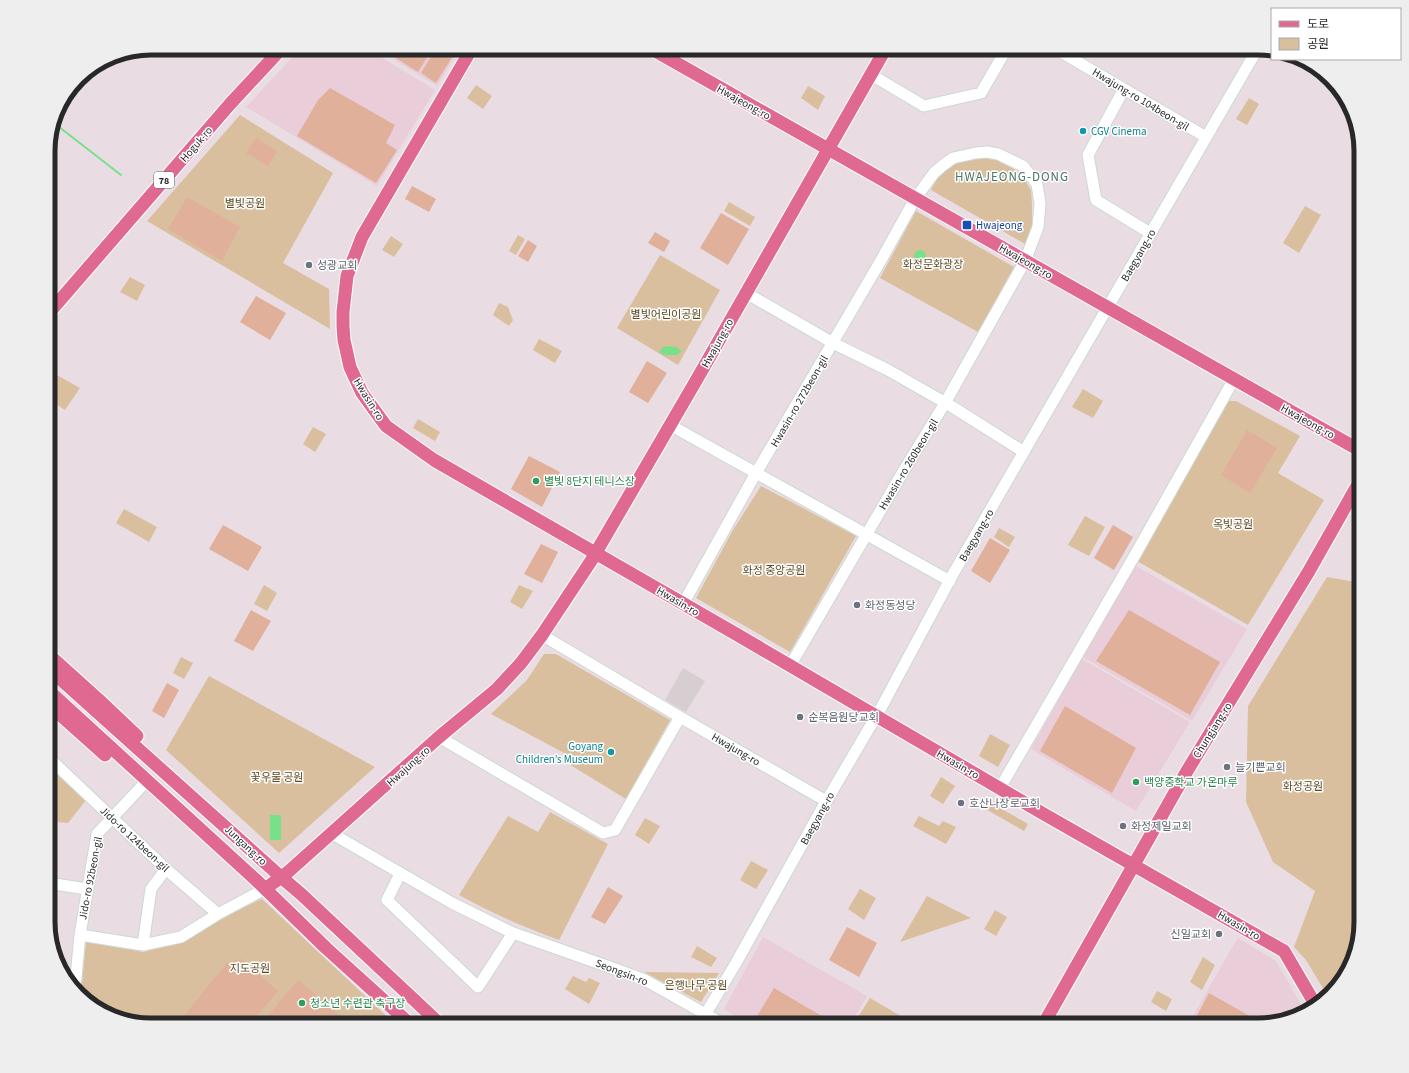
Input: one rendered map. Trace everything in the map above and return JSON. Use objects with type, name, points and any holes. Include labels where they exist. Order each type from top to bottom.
[{"type":"main road","name":"Hoguk-ro","points":[[55,294],[266,55]]},
{"type":"main road","name":"Hoguk-ro","points":[[55,306],[230,104],[276,55]]},
{"type":"main road","name":"Hwasin-ro","points":[[468,55],[362,237],[347,276],[343,312],[344,340],[350,367],[362,392],[386,426],[434,460],[1284,951],[1313,1000]]},
{"type":"main road","name":"Hwajeong-ro","points":[[662,55],[915,199],[970,228],[1025,261],[1354,447]]},
{"type":"main road","name":"Hwajung-ro","points":[[265,889],[281,877],[439,737],[496,689],[521,663],[542,635],[596,553],[882,55]]},
{"type":"main road","name":"Chungjang-ro","points":[[1047,1018],[1187,771],[1309,571],[1354,491]]},
{"type":"main road","points":[[55,660],[145,744],[216,818]]},
{"type":"main road","name":"Jungang-ro","points":[[55,674],[313,904],[434,1018]]},
{"type":"main road","name":"Jungang-ro","points":[[55,696],[403,1018]]},
{"type":"main road","points":[[55,713],[142,786],[189,819]]},
{"type":"street","points":[[870,74],[924,106],[981,93],[1003,55]]},
{"type":"street","name":"Hwajung-ro 104beon-gil","points":[[1066,55],[1206,137]]},
{"type":"street","name":"Baegyang-ro","points":[[703,1018],[754,932],[826,801],[876,716],[950,581],[1254,55]]},
{"type":"street","points":[[1124,89],[1088,154],[1096,200],[1150,233]]},
{"type":"street","name":"Hwasin-ro 272beon-gil","points":[[683,604],[756,473],[915,199],[934,173],[953,158],[987,152],[998,154],[1023,166],[1037,184],[1040,204],[1038,227],[1025,261]]},
{"type":"street","name":"Hwasin-ro 260beon-gil","points":[[790,666],[945,403],[1025,261]]},
{"type":"street","points":[[746,293],[832,343],[888,370],[1024,452]]},
{"type":"street","points":[[1000,788],[1131,562],[1234,379]]},
{"type":"street","points":[[670,425],[950,581]]},
{"type":"street","name":"Hwajung-ro","points":[[542,635],[826,801]]},
{"type":"street","points":[[439,737],[603,833],[615,830],[680,717]]},
{"type":"street","name":"Jido-ro 124beon-gil","points":[[55,767],[166,869],[218,914]]},
{"type":"street","name":"Jido-ro 92beon-gil","points":[[76,981],[86,889],[97,834],[142,786]]},
{"type":"street","name":"Seongsin-ro","points":[[331,833],[452,903],[513,933],[645,980],[713,1018]]},
{"type":"street","points":[[143,945],[151,889],[166,869]]},
{"type":"street","points":[[400,874],[387,900],[478,987],[513,933]]},
{"type":"street","points":[[55,884],[86,889]]},
{"type":"street","points":[[80,935],[143,945],[181,937],[218,914],[265,889]]},
{"type":"shaded area","points":[[294,55],[378,55],[435,90],[377,186],[246,107]]},
{"type":"shaded area","points":[[386,55],[456,55],[437,86]]},
{"type":"shaded area","points":[[920,250],[924,252],[926,256],[924,260],[920,262],[916,260],[914,256],[916,252]]},
{"type":"shaded area","points":[[663,347],[676,347],[682,351],[677,355],[664,355],[659,352]]},
{"type":"shaded area","points":[[1134,565],[1247,629],[1192,721],[1083,657]]},
{"type":"shaded area","points":[[1082,659],[1190,722],[1136,811],[1031,749]]},
{"type":"shaded area","points":[[683,668],[705,681],[686,712],[665,700]]},
{"type":"shaded area","points":[[270,815],[281,815],[281,840],[270,840]]},
{"type":"shaded area","points":[[763,937],[867,996],[854,1018],[739,1018],[724,1009]]},
{"type":"shaded area","points":[[1238,938],[1276,961],[1302,1007],[1283,1015],[1270,1017],[1192,1018]]},
{"type":"green space","points":[[391,55],[429,55],[418,72]]},
{"type":"green space","points":[[432,55],[454,55],[436,83],[421,73]]},
{"type":"green space","points":[[476,85],[492,96],[483,109],[467,98]]},
{"type":"green space","points":[[808,86],[825,96],[818,110],[801,98]]},
{"type":"green space","points":[[330,88],[395,125],[386,143],[397,150],[376,183],[297,136],[318,100]]},
{"type":"green space","points":[[1249,98],[1259,104],[1247,125],[1236,119]]},
{"type":"green space","name":"별빛공원","points":[[240,115],[333,173],[283,263],[329,289],[330,329],[147,221]]},
{"type":"green space","points":[[256,138],[277,151],[268,166],[246,153]]},
{"type":"green space","points":[[977,157],[996,160],[1020,173],[1031,190],[1032,226],[1025,244],[931,190],[935,182],[949,167],[961,161]]},
{"type":"green space","points":[[412,186],[436,199],[429,212],[405,199]]},
{"type":"green space","points":[[187,197],[240,227],[222,261],[168,229]]},
{"type":"green space","points":[[729,202],[755,217],[750,226],[724,211]]},
{"type":"green space","points":[[1305,206],[1321,215],[1299,253],[1283,243]]},
{"type":"green space","name":"화정문화광장","points":[[916,211],[1014,267],[978,332],[880,278]]},
{"type":"green space","points":[[721,213],[749,229],[728,265],[700,248]]},
{"type":"green space","points":[[655,232],[670,241],[664,252],[648,243]]},
{"type":"green space","points":[[518,235],[525,239],[516,255],[509,251]]},
{"type":"green space","points":[[391,236],[403,244],[394,257],[382,250]]},
{"type":"green space","points":[[528,240],[537,246],[528,262],[518,256]]},
{"type":"green space","name":"별빛어린이공원","points":[[660,255],[720,290],[678,365],[617,328]]},
{"type":"green space","points":[[130,277],[145,285],[137,301],[120,292]]},
{"type":"green space","points":[[256,296],[286,313],[270,340],[240,322]]},
{"type":"green space","points":[[499,303],[508,307],[513,320],[509,326],[493,315]]},
{"type":"green space","points":[[539,339],[562,351],[555,363],[533,350]]},
{"type":"green space","points":[[647,361],[667,373],[648,403],[629,392]]},
{"type":"green space","points":[[55,374],[80,388],[65,410],[55,404]]},
{"type":"green space","points":[[1083,389],[1103,401],[1093,418],[1072,407]]},
{"type":"green space","name":"옥빛공원","points":[[1229,401],[1236,401],[1300,436],[1278,473],[1324,500],[1248,625],[1137,561]]},
{"type":"green space","points":[[418,419],[440,432],[435,441],[413,428]]},
{"type":"green space","points":[[313,427],[326,434],[315,452],[303,444]]},
{"type":"green space","points":[[1247,430],[1277,448],[1250,493],[1221,475]]},
{"type":"green space","name":"별빛 8단지 테니스장","points":[[529,456],[560,472],[542,507],[511,489]]},
{"type":"green space","name":"화정 중앙공원","points":[[761,486],[856,536],[790,652],[696,598],[733,530]]},
{"type":"green space","points":[[124,509],[157,527],[149,542],[116,523]]},
{"type":"green space","points":[[1085,516],[1105,527],[1089,556],[1068,545]]},
{"type":"green space","points":[[223,525],[262,547],[248,571],[209,549]]},
{"type":"green space","points":[[1113,525],[1133,537],[1114,570],[1094,558]]},
{"type":"green space","points":[[999,528],[1015,537],[1009,547],[994,537]]},
{"type":"green space","points":[[990,538],[1010,550],[990,583],[971,571]]},
{"type":"green space","points":[[541,544],[558,552],[542,583],[524,574]]},
{"type":"green space","name":"화정공원","points":[[1327,577],[1354,582],[1354,928],[1347,959],[1341,970],[1325,991],[1306,960],[1294,947],[1315,891],[1273,862],[1246,802],[1248,706]]},
{"type":"green space","points":[[264,585],[277,593],[267,611],[254,604]]},
{"type":"green space","points":[[519,585],[533,591],[522,609],[510,602]]},
{"type":"green space","points":[[251,610],[271,621],[253,651],[234,641]]},
{"type":"green space","points":[[1129,610],[1220,662],[1190,715],[1096,661]]},
{"type":"green space","points":[[544,654],[556,654],[670,720],[626,799],[572,766],[566,754],[491,714],[527,680]]},
{"type":"green space","points":[[181,657],[193,663],[184,679],[173,673]]},
{"type":"green space","name":"꽃우물 공원","points":[[209,676],[375,767],[279,853],[166,750]]},
{"type":"green space","points":[[167,683],[179,690],[164,718],[152,711]]},
{"type":"green space","points":[[1065,706],[1136,748],[1112,793],[1040,751]]},
{"type":"green space","points":[[990,734],[1010,745],[998,767],[979,756]]},
{"type":"green space","points":[[55,770],[86,800],[68,823],[55,822]]},
{"type":"green space","points":[[941,777],[955,786],[943,804],[930,796]]},
{"type":"green space","points":[[986,800],[1028,824],[1024,831],[982,807]]},
{"type":"green space","points":[[550,812],[608,844],[559,940],[483,908],[459,895],[508,816],[538,832]]},
{"type":"green space","points":[[919,816],[939,826],[943,821],[956,827],[946,844],[913,826]]},
{"type":"green space","points":[[645,818],[660,826],[649,844],[635,835]]},
{"type":"green space","points":[[751,861],[768,870],[756,889],[740,880]]},
{"type":"green space","points":[[608,887],[623,896],[605,924],[591,917]]},
{"type":"green space","points":[[860,889],[876,898],[864,920],[848,909]]},
{"type":"green space","points":[[927,896],[971,918],[900,942]]},
{"type":"green space","name":"지도공원","points":[[262,899],[389,1018],[139,1017],[114,1011],[93,998],[82,988],[86,942],[143,952],[179,943],[233,912]]},
{"type":"green space","points":[[995,910],[1007,917],[996,936],[984,929]]},
{"type":"green space","points":[[847,927],[877,943],[859,977],[829,960]]},
{"type":"green space","points":[[697,946],[717,958],[711,967],[691,957]]},
{"type":"green space","points":[[1203,957],[1215,965],[1202,990],[1190,982]]},
{"type":"green space","points":[[242,959],[278,991],[255,1018],[182,1018],[227,963]]},
{"type":"green space","name":"은행나무 공원","points":[[644,972],[719,973],[701,1002]]},
{"type":"green space","points":[[573,976],[586,982],[589,978],[600,983],[589,1004],[565,989]]},
{"type":"green space","name":"청소년 수련관 축구장","points":[[298,980],[343,1018],[266,1018]]},
{"type":"green space","points":[[774,988],[825,1018],[756,1018]]},
{"type":"green space","points":[[1157,991],[1172,999],[1166,1011],[1151,1002]]},
{"type":"green space","points":[[1209,993],[1253,1018],[1196,1018]]},
{"type":"green space","points":[[870,998],[904,1018],[857,1018]]},
{"type":"waterway","points":[[58,126],[121,175]]},
{"type":"place","name":"CGV Cinema","points":[[1083,131]]},
{"type":"place","name":"Hwajeong","points":[[967,225]]},
{"type":"place","name":"성광교회","points":[[309,265]]},
{"type":"place","name":"별빛 8단지 테니스장","points":[[536,481]]},
{"type":"place","name":"화정동성당","points":[[857,605]]},
{"type":"place","name":"순복음원당교회","points":[[800,717]]},
{"type":"place","name":"Goyang Children’s Museum","points":[[611,752]]},
{"type":"place","name":"늘기쁜교회","points":[[1227,767]]},
{"type":"place","name":"백양중학교 가온마루","points":[[1136,782]]},
{"type":"place","name":"호산나장로교회","points":[[961,803]]},
{"type":"place","name":"화정제일교회","points":[[1123,826]]},
{"type":"place","name":"신일교회","points":[[1219,934]]},
{"type":"place","name":"청소년 수련관 축구장","points":[[302,1003]]},
{"type":"district","name":"HWAJEONG-DONG","points":[[1012,176]]}]
